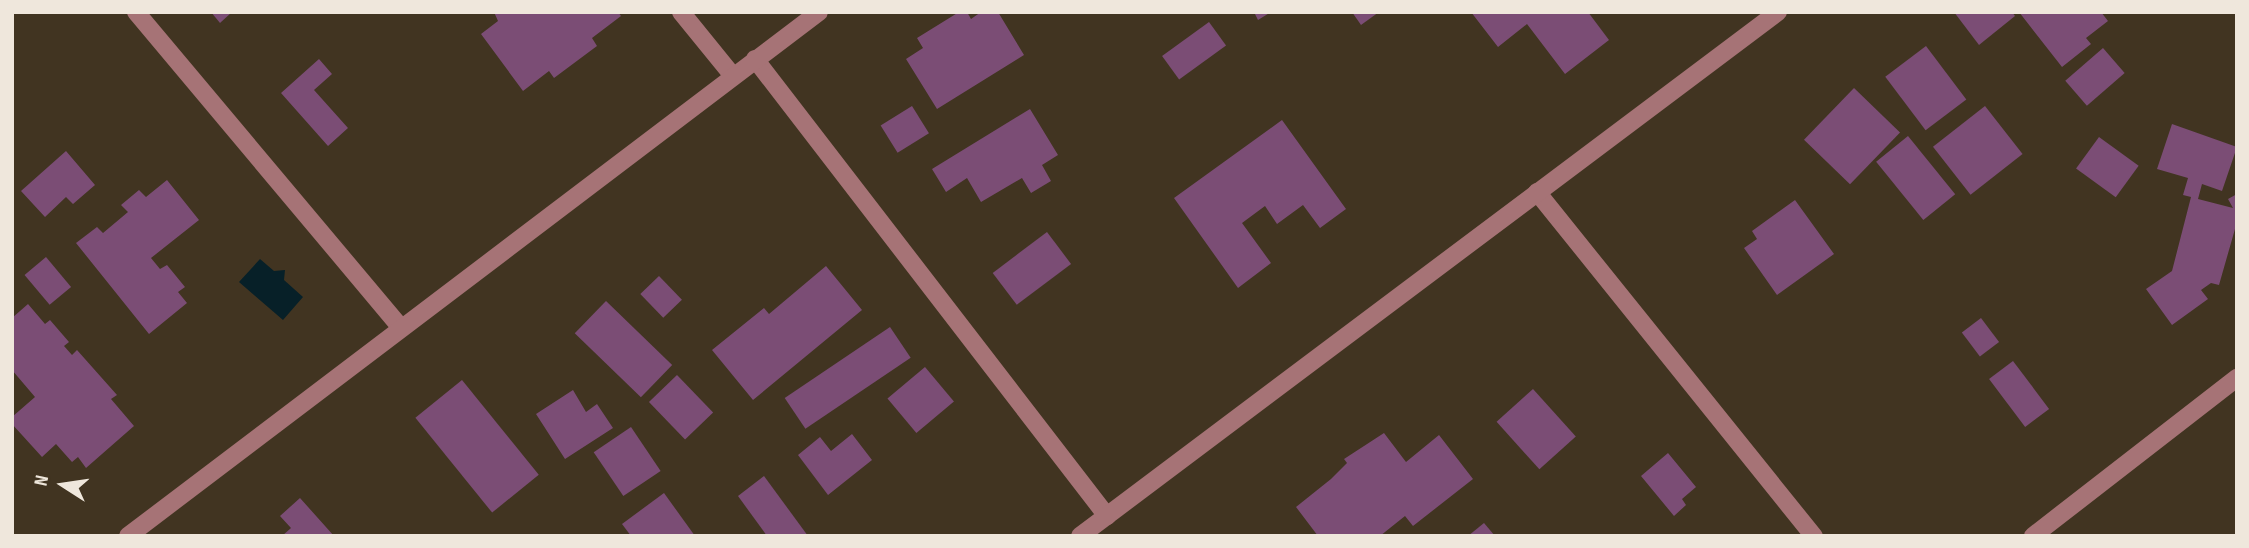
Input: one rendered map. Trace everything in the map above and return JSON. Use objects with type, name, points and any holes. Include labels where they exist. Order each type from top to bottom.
[{"type":"street","points":[[136,12],[401,328]]},
{"type":"street","points":[[681,12],[733,76]]},
{"type":"street","points":[[128,536],[819,12]]},
{"type":"street","points":[[1080,536],[1778,12]]},
{"type":"street","points":[[755,59],[1107,516]]},
{"type":"street","points":[[1537,192],[1814,536]]},
{"type":"street","points":[[2033,536],[2237,378]]},
{"type":"water","points":[[260,259],[274,271],[285,270],[284,280],[303,297],[283,320],[239,282]]},
{"type":"building","points":[[211,12],[232,12],[220,23]]},
{"type":"building","points":[[494,12],[618,12],[621,16],[592,38],[597,46],[554,78],[549,71],[523,91],[481,34],[498,21]]},
{"type":"building","points":[[959,12],[967,12],[971,19],[981,12],[998,12],[1024,55],[937,109],[906,59],[923,48],[917,38]]},
{"type":"building","points":[[1254,12],[1271,12],[1258,20]]},
{"type":"building","points":[[1352,12],[1379,12],[1361,25]]},
{"type":"building","points":[[1471,12],[1588,12],[1609,40],[1565,74],[1527,24],[1498,47]]},
{"type":"building","points":[[1954,12],[2012,12],[2015,16],[1979,45]]},
{"type":"building","points":[[2019,12],[2101,12],[2108,21],[2086,38],[2091,44],[2062,67]]},
{"type":"building","points":[[1209,22],[1226,45],[1179,80],[1162,56]]},
{"type":"building","points":[[1926,46],[1966,100],[1926,130],[1885,77]]},
{"type":"building","points":[[2103,48],[2125,73],[2087,106],[2065,81]]},
{"type":"building","points":[[319,59],[332,74],[314,90],[348,128],[328,146],[281,93]]},
{"type":"building","points":[[1854,88],[1900,132],[1850,184],[1804,140]]},
{"type":"building","points":[[912,106],[929,133],[898,153],[881,126]]},
{"type":"building","points":[[1985,106],[2023,154],[1971,195],[1933,147]]},
{"type":"building","points":[[1030,109],[1058,155],[1042,165],[1051,181],[1031,193],[1022,178],[981,202],[967,178],[946,192],[932,169]]},
{"type":"building","points":[[1282,120],[1346,209],[1320,228],[1303,205],[1277,224],[1265,206],[1242,223],[1271,263],[1238,288],[1174,198]]},
{"type":"building","points":[[2172,124],[2237,147],[2222,191],[2202,184],[2198,199],[2233,208],[2228,199],[2237,194],[2237,222],[2219,285],[2211,283],[2201,290],[2208,299],[2172,325],[2146,289],[2172,271],[2191,197],[2183,195],[2188,178],[2157,169]]},
{"type":"building","points":[[1908,136],[1955,194],[1923,220],[1876,162]]},
{"type":"building","points":[[2099,137],[2139,166],[2116,197],[2076,169]]},
{"type":"building","points":[[66,151],[95,185],[73,204],[66,197],[45,217],[21,191]]},
{"type":"building","points":[[167,180],[199,220],[151,258],[160,269],[167,265],[185,287],[178,292],[187,303],[149,334],[76,243],[97,227],[103,233],[128,212],[121,205],[139,190],[146,197]]},
{"type":"building","points":[[1795,200],[1834,254],[1777,295],[1744,248],[1757,239],[1752,231]]},
{"type":"building","points":[[1047,232],[1071,264],[1017,305],[993,273]]},
{"type":"building","points":[[46,257],[71,287],[50,305],[25,275]]},
{"type":"building","points":[[826,266],[862,310],[753,400],[712,350],[764,308],[769,314]]},
{"type":"building","points":[[659,276],[682,300],[663,318],[640,294]]},
{"type":"building","points":[[606,301],[672,365],[641,397],[575,333]]},
{"type":"building","points":[[28,304],[45,324],[50,320],[69,342],[64,346],[72,355],[77,350],[117,395],[111,399],[134,426],[86,468],[78,457],[72,462],[56,444],[42,457],[12,424],[12,417],[35,397],[12,370],[12,318]]},
{"type":"building","points":[[1981,318],[1999,342],[1980,356],[1962,332]]},
{"type":"building","points":[[890,327],[911,358],[805,429],[785,398]]},
{"type":"building","points":[[2013,361],[2049,409],[2025,427],[1989,379]]},
{"type":"building","points":[[925,367],[954,401],[916,433],[887,398]]},
{"type":"building","points":[[677,375],[713,412],[685,439],[649,402]]},
{"type":"building","points":[[462,380],[539,475],[492,513],[415,418]]},
{"type":"building","points":[[1533,389],[1576,437],[1539,469],[1497,422]]},
{"type":"building","points":[[573,390],[586,412],[597,404],[613,428],[565,459],[536,414]]},
{"type":"building","points":[[631,427],[661,471],[623,496],[594,452]]},
{"type":"building","points":[[1384,433],[1406,462],[1439,435],[1473,479],[1413,526],[1405,516],[1380,536],[1318,536],[1296,507],[1347,463],[1344,459]]},
{"type":"building","points":[[852,434],[872,460],[828,495],[798,455],[820,437],[831,451]]},
{"type":"building","points":[[1668,453],[1696,487],[1682,499],[1686,505],[1674,516],[1641,476]]},
{"type":"building","points":[[764,476],[808,536],[767,536],[738,496]]},
{"type":"building","points":[[664,493],[695,536],[631,536],[622,524]]},
{"type":"building","points":[[300,498],[334,536],[282,536],[291,528],[280,516]]},
{"type":"building","points":[[1484,523],[1495,536],[1468,536]]}]
